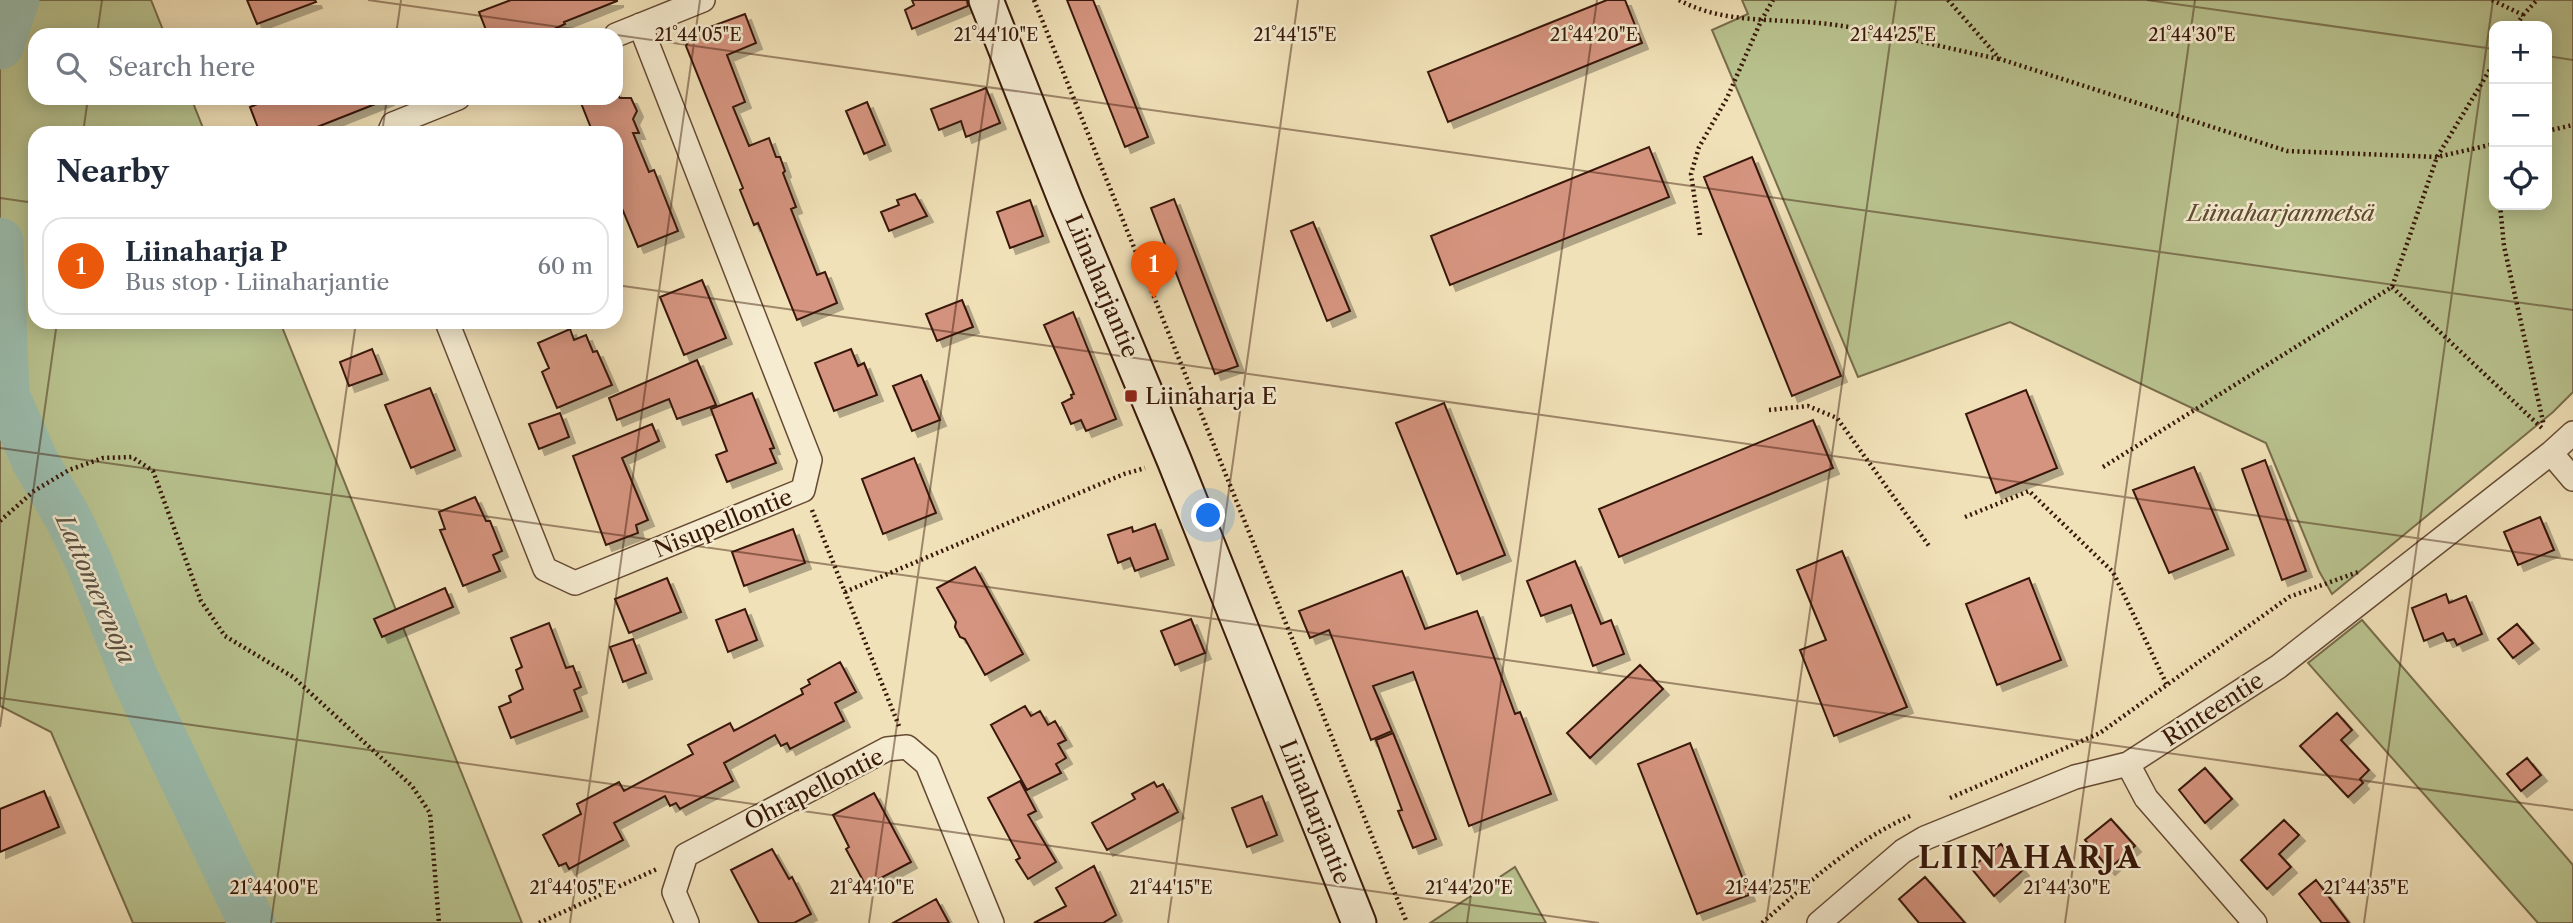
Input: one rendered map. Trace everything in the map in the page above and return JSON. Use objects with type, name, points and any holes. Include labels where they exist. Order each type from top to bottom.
[{"type":"main road","name":"Liinaharjantie","points":[[986,0],[1359,923]]},
{"type":"street","points":[[623,32],[703,0]]},
{"type":"street","name":"Nisupellontie","points":[[450,329],[545,569],[575,583],[803,490],[810,460],[640,25]]},
{"type":"street","points":[[392,126],[440,105]]},
{"type":"street","name":"Rinteentie","points":[[1819,923],[1903,851],[1925,838],[2075,777],[2128,764],[2278,667],[2544,441],[2564,427]]},
{"type":"street","points":[[2544,441],[2573,479]]},
{"type":"street","name":"Ohrapellontie","points":[[686,855],[887,749],[907,747],[927,764],[992,923]]},
{"type":"street","points":[[2128,764],[2146,798],[2255,923]]},
{"type":"street","points":[[686,855],[674,892],[687,923]]},
{"type":"path","points":[[1034,0],[1407,923]]},
{"type":"path","points":[[1679,0],[1698,10],[1760,21],[1835,25],[2000,59],[2287,151],[2437,157],[2489,145]]},
{"type":"path","points":[[1700,235],[1691,174],[1699,147],[1727,98],[1760,21],[1773,0]]},
{"type":"path","points":[[1948,0],[2000,59]]},
{"type":"path","points":[[2492,0],[2523,15]]},
{"type":"path","points":[[2519,21],[2537,0]]},
{"type":"path","points":[[2103,467],[2392,286],[2437,157],[2489,71]]},
{"type":"path","points":[[2552,130],[2573,125]]},
{"type":"path","points":[[2500,210],[2504,246],[2544,441]]},
{"type":"path","points":[[2392,286],[2544,441]]},
{"type":"path","points":[[1769,410],[1808,407],[1837,418],[1929,546]]},
{"type":"path","points":[[2544,441],[2564,427]]},
{"type":"path","points":[[0,521],[34,491],[69,470],[103,458],[132,457],[153,471],[201,601],[225,636],[293,677],[412,786],[430,813],[439,923]]},
{"type":"path","points":[[845,592],[1124,474],[1174,460]]},
{"type":"path","points":[[803,490],[907,747]]},
{"type":"path","points":[[1965,517],[2029,491],[2113,572],[2167,685]]},
{"type":"path","points":[[1943,801],[2100,733],[2289,597],[2370,567]]},
{"type":"path","points":[[1762,923],[1836,861],[1884,827],[1920,812]]},
{"type":"path","points":[[539,923],[686,855]]},
{"type":"green space","points":[[0,0],[151,0],[162,28],[28,28],[28,105],[194,105],[202,126],[28,126],[28,329],[283,329],[522,923],[133,923],[51,732],[0,706]]},
{"type":"green space","name":"Liinaharjanmetsä","points":[[1742,0],[2573,0],[2573,392],[2553,412],[2332,594],[2319,571],[2266,443],[2010,322],[1858,377],[1712,30],[1748,14]]},
{"type":"green space","points":[[2362,620],[2573,865],[2573,923],[2538,923],[2308,663]]},
{"type":"green space","points":[[1515,867],[1546,923],[1430,923]]},
{"type":"building","points":[[247,0],[315,0],[316,2],[257,24]]},
{"type":"building","points":[[511,0],[617,0],[564,22],[565,24],[556,28],[485,28],[479,12]]},
{"type":"building","points":[[912,0],[967,0],[968,6],[912,29],[905,10],[914,5]]},
{"type":"building","points":[[1067,0],[1093,0],[1148,137],[1125,147]]},
{"type":"building","points":[[1607,0],[1625,0],[1642,43],[1448,122],[1428,72]]},
{"type":"building","points":[[745,14],[756,43],[727,55],[745,102],[733,107],[749,146],[769,138],[776,157],[780,157],[796,207],[791,209],[817,275],[825,272],[837,303],[797,320],[758,223],[754,225],[740,190],[743,188],[686,46],[691,34]]},
{"type":"building","points":[[986,88],[1000,123],[966,137],[961,121],[939,130],[931,109]]},
{"type":"building","points":[[623,98],[631,98],[637,111],[633,119],[639,133],[633,133],[649,172],[654,170],[678,231],[638,247],[623,211],[623,126],[590,126],[582,105],[623,105]]},
{"type":"building","points":[[867,102],[885,145],[864,154],[846,111]]},
{"type":"building","points":[[373,105],[320,126],[257,126],[250,107]]},
{"type":"building","points":[[1649,147],[1669,197],[1450,285],[1431,236]]},
{"type":"building","points":[[1752,157],[1841,376],[1792,396],[1704,177]]},
{"type":"building","points":[[915,194],[927,216],[889,231],[881,212],[899,205],[897,200]]},
{"type":"building","points":[[1174,199],[1238,366],[1215,374],[1151,208]]},
{"type":"building","points":[[1030,200],[1043,236],[1010,248],[997,212]]},
{"type":"building","points":[[1313,222],[1350,311],[1327,321],[1291,231]]},
{"type":"building","points":[[702,280],[726,338],[684,355],[660,297]]},
{"type":"building","points":[[962,300],[973,327],[937,341],[926,314]]},
{"type":"building","points":[[1073,312],[1116,419],[1086,431],[1081,420],[1071,424],[1062,403],[1074,394],[1044,325]]},
{"type":"building","points":[[570,329],[574,340],[586,335],[593,352],[597,351],[612,385],[557,408],[542,372],[549,368],[538,343]]},
{"type":"building","points":[[372,349],[382,374],[349,386],[340,362]]},
{"type":"building","points":[[851,349],[858,366],[864,363],[877,395],[834,411],[815,363]]},
{"type":"building","points":[[697,360],[716,405],[677,419],[669,399],[617,420],[609,398]]},
{"type":"building","points":[[921,375],[940,420],[912,431],[893,386]]},
{"type":"building","points":[[430,388],[455,450],[411,468],[385,405]]},
{"type":"building","points":[[2026,390],[2057,468],[1996,493],[1966,414]]},
{"type":"building","points":[[752,393],[774,448],[770,449],[776,463],[727,482],[716,455],[727,451],[711,409]]},
{"type":"building","points":[[1444,403],[1505,555],[1457,574],[1396,423]]},
{"type":"building","points":[[560,413],[569,437],[539,449],[529,424]]},
{"type":"building","points":[[1813,420],[1833,468],[1619,557],[1599,509]]},
{"type":"building","points":[[652,424],[659,441],[622,458],[648,520],[636,525],[638,533],[606,545],[573,456]]},
{"type":"building","points":[[914,458],[936,513],[883,534],[862,479]]},
{"type":"building","points":[[2265,460],[2306,571],[2282,580],[2242,469]]},
{"type":"building","points":[[2194,467],[2228,549],[2169,573],[2133,490]]},
{"type":"building","points":[[475,497],[486,521],[490,521],[502,551],[493,555],[500,571],[463,586],[440,530],[445,529],[439,512]]},
{"type":"building","points":[[2540,517],[2554,550],[2518,565],[2504,532]]},
{"type":"building","points":[[1155,524],[1168,559],[1135,571],[1130,558],[1118,563],[1108,535],[1132,527],[1133,532]]},
{"type":"building","points":[[793,529],[805,563],[744,586],[732,552]]},
{"type":"building","points":[[1842,551],[1907,707],[1834,736],[1800,650],[1826,640],[1797,570]]},
{"type":"building","points":[[1575,561],[1601,624],[1611,620],[1624,654],[1593,666],[1571,605],[1541,616],[1527,581]]},
{"type":"building","points":[[975,567],[1023,654],[985,675],[965,639],[960,637],[955,627],[956,622],[937,588]]},
{"type":"building","points":[[1402,571],[1425,629],[1477,611],[1515,714],[1520,712],[1551,794],[1469,826],[1413,672],[1373,686],[1392,731],[1371,740],[1329,630],[1310,638],[1299,611]]},
{"type":"building","points":[[667,578],[681,612],[629,633],[615,599]]},
{"type":"building","points":[[2029,578],[2061,660],[1997,685],[1966,604]]},
{"type":"building","points":[[445,588],[453,607],[382,637],[374,619]]},
{"type":"building","points":[[2446,594],[2449,603],[2466,596],[2482,634],[2457,645],[2454,639],[2447,641],[2443,633],[2424,641],[2412,608]]},
{"type":"building","points":[[745,609],[757,640],[728,652],[716,620]]},
{"type":"building","points":[[1191,619],[1205,653],[1175,665],[1161,631]]},
{"type":"building","points":[[549,623],[566,668],[573,666],[581,687],[574,690],[582,711],[511,738],[499,707],[511,702],[509,696],[523,689],[516,670],[522,667],[511,638]]},
{"type":"building","points":[[2517,624],[2533,643],[2513,658],[2498,639]]},
{"type":"building","points":[[633,639],[646,673],[623,682],[610,647]]},
{"type":"building","points":[[840,662],[856,692],[835,703],[844,721],[790,749],[787,743],[781,746],[775,735],[724,763],[733,781],[680,809],[676,803],[670,806],[665,796],[614,823],[623,840],[569,869],[566,863],[559,866],[543,835],[581,814],[577,804],[619,782],[624,791],[693,754],[688,745],[730,723],[734,731],[803,694],[801,689],[810,684],[808,680]]},
{"type":"building","points":[[1640,665],[1663,689],[1590,758],[1567,733]]},
{"type":"building","points":[[1025,706],[1031,716],[1040,711],[1048,725],[1055,721],[1066,740],[1058,744],[1066,758],[1056,764],[1061,773],[1027,790],[991,725]]},
{"type":"building","points":[[2337,713],[2352,730],[2341,740],[2369,770],[2360,779],[2363,783],[2348,797],[2300,746]]},
{"type":"building","points":[[1393,733],[1436,839],[1413,848],[1398,811],[1402,810],[1376,740]]},
{"type":"building","points":[[1690,743],[1749,895],[1697,914],[1638,764]]},
{"type":"building","points":[[2527,758],[2541,775],[2521,791],[2507,774]]},
{"type":"building","points":[[2205,768],[2232,799],[2205,823],[2179,790]]},
{"type":"building","points":[[1020,781],[1036,811],[1028,815],[1056,862],[1028,879],[1016,860],[1020,858],[988,798]]},
{"type":"building","points":[[1154,782],[1157,787],[1163,784],[1178,812],[1107,850],[1092,823],[1135,799],[1132,794]]},
{"type":"building","points":[[44,791],[59,827],[0,852],[0,809]]},
{"type":"building","points":[[874,793],[911,862],[866,886],[846,849],[849,847],[833,815]]},
{"type":"building","points":[[1262,796],[1277,835],[1247,847],[1232,808]]},
{"type":"building","points":[[2111,819],[2135,846],[2109,869],[2085,840]]},
{"type":"building","points":[[2284,820],[2299,835],[2279,854],[2291,867],[2267,889],[2241,860]]},
{"type":"building","points":[[2001,844],[2023,870],[1994,896],[1971,868]]},
{"type":"building","points":[[772,849],[789,879],[792,877],[811,914],[794,923],[759,923],[731,870]]},
{"type":"building","points":[[1094,866],[1116,915],[1103,923],[1034,923],[1066,906],[1056,888]]},
{"type":"building","points":[[1925,877],[1965,923],[1919,923],[1899,899]]},
{"type":"building","points":[[2316,880],[2349,923],[2322,923],[2299,894]]},
{"type":"building","points":[[936,899],[949,923],[893,923]]},
{"type":"waterway","name":"Lattomerenoja","points":[[0,46],[16,0]]},
{"type":"waterway","name":"Lattomerenoja","points":[[0,241],[6,395],[35,461],[68,518],[88,560],[135,678],[252,923]]},
{"type":"place","name":"Liinaharja P","points":[[1154,299]]},
{"type":"place","name":"Liinaharja E","points":[[1131,396]]},
{"type":"district","name":"LIINAHARJA","points":[[2030,857]]}]
